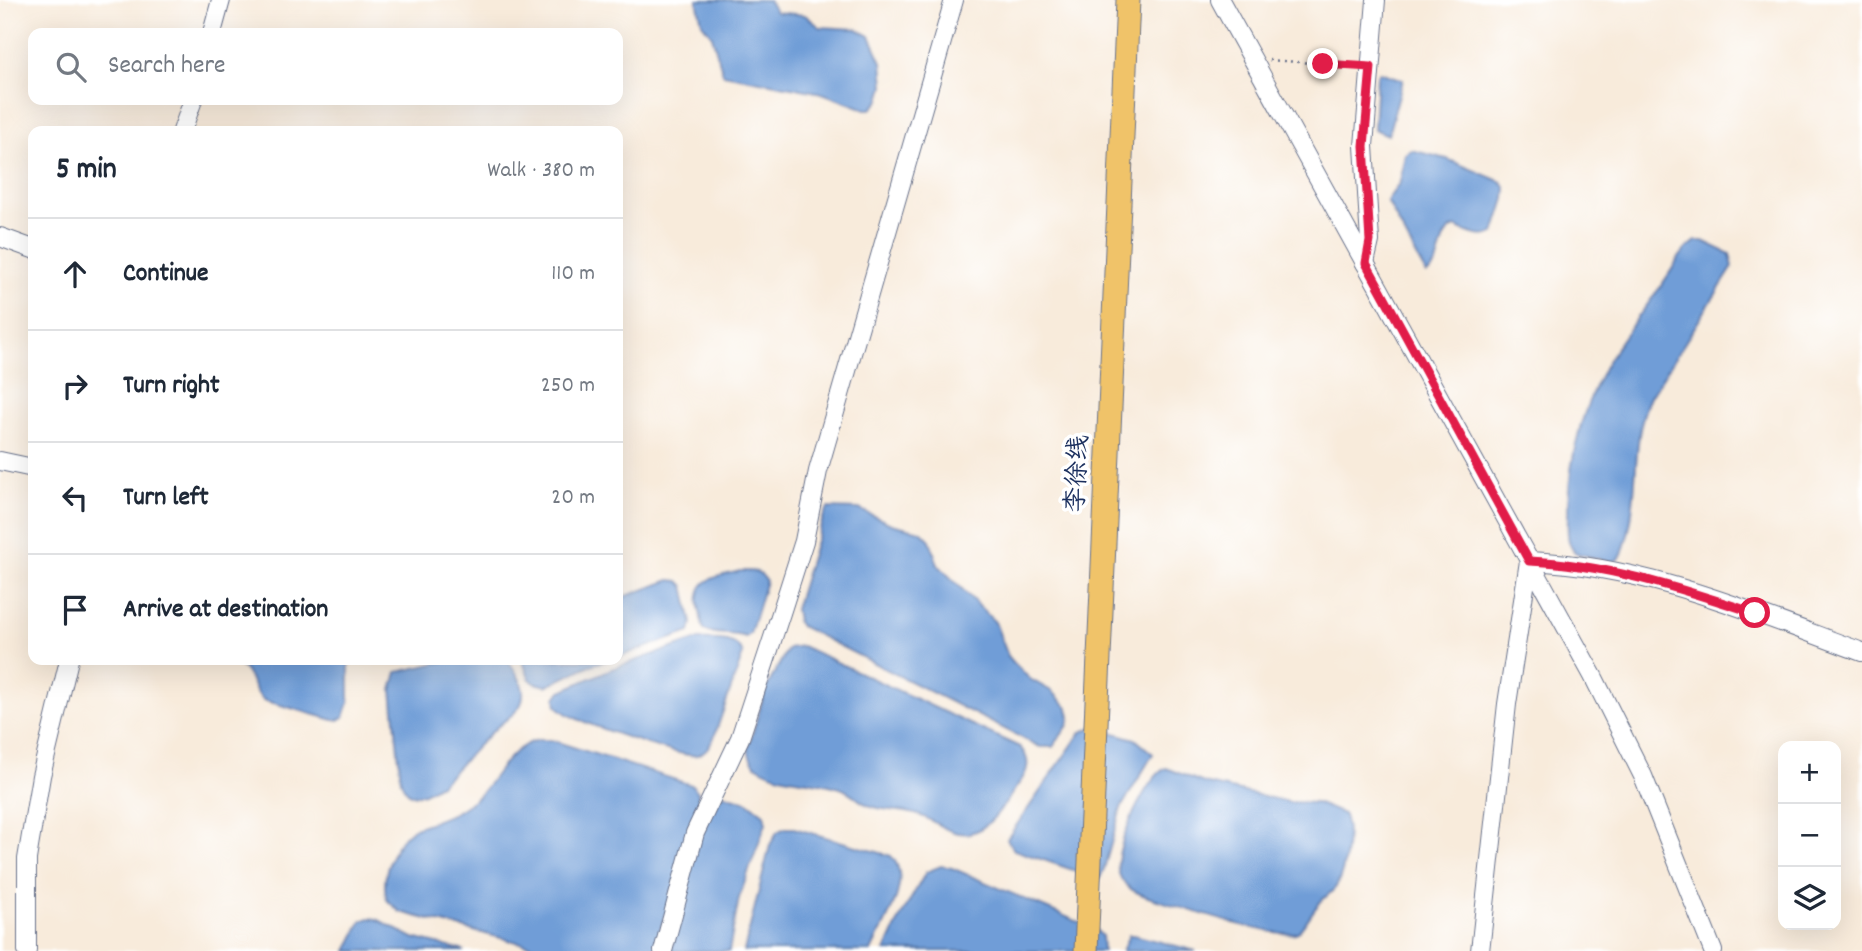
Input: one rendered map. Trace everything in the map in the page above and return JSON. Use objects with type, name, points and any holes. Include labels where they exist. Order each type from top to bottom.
[{"type":"main road","name":"李徐线","points":[[1086,951],[1128,0]]},
{"type":"street","points":[[214,28],[222,0]]},
{"type":"street","points":[[663,951],[695,833],[740,738],[804,541],[818,471],[954,0]]},
{"type":"street","points":[[1220,0],[1593,676],[1643,776],[1713,951]]},
{"type":"street","points":[[1366,263],[1370,241],[1364,146],[1376,0]]},
{"type":"street","points":[[184,126],[191,105]]},
{"type":"street","points":[[0,237],[28,247]]},
{"type":"street","points":[[0,461],[28,467]]},
{"type":"street","points":[[1529,561],[1571,564],[1646,579],[1765,617],[1862,652]]},
{"type":"street","points":[[1480,951],[1503,730],[1529,561]]},
{"type":"street","points":[[27,951],[27,859],[41,776],[67,665]]},
{"type":"path","points":[[1252,59],[1371,67]]},
{"type":"water","points":[[697,0],[768,0],[776,12],[805,15],[820,27],[857,29],[870,36],[882,62],[884,86],[880,100],[871,109],[865,109],[822,93],[723,74],[712,36],[702,23]]},
{"type":"water","points":[[1380,72],[1403,80],[1388,135],[1374,129],[1377,75]]},
{"type":"water","points":[[1411,150],[1447,159],[1502,182],[1506,188],[1494,233],[1480,235],[1455,227],[1445,236],[1432,270],[1426,274],[1387,201],[1400,182],[1405,154]]},
{"type":"water","points":[[1696,241],[1703,241],[1730,254],[1733,267],[1650,397],[1638,439],[1634,497],[1622,555],[1612,562],[1576,553],[1570,545],[1568,534],[1569,491],[1575,448],[1587,406],[1616,348],[1678,259]]},
{"type":"water","points":[[828,508],[859,509],[891,524],[921,531],[930,540],[938,565],[995,622],[1008,656],[1030,679],[1053,692],[1068,708],[1068,725],[1053,747],[1040,747],[800,626],[795,609]]},
{"type":"water","points":[[740,571],[758,573],[766,581],[750,634],[746,637],[704,630],[699,607],[700,590],[709,580]]},
{"type":"water","points":[[670,580],[679,581],[684,586],[692,623],[690,632],[623,655],[623,597]]},
{"type":"water","points":[[696,640],[730,642],[740,648],[743,654],[713,740],[697,755],[674,752],[635,740],[580,720],[557,706],[556,698],[561,691],[623,665]]},
{"type":"water","points":[[802,646],[1020,747],[1026,757],[1026,771],[997,814],[978,830],[970,833],[955,832],[922,816],[868,805],[840,788],[787,778],[755,764],[748,748],[766,689],[788,648]]},
{"type":"water","points":[[238,665],[349,665],[349,702],[344,717],[333,720],[263,700]]},
{"type":"water","points":[[428,665],[511,665],[520,680],[523,698],[516,711],[440,784],[423,793],[411,794],[401,781],[392,690],[397,672]]},
{"type":"water","points":[[524,665],[591,665],[547,686],[530,679]]},
{"type":"water","points":[[1094,727],[1135,739],[1153,754],[1121,808],[1100,878],[1014,850],[1007,839],[1081,732]]},
{"type":"water","points":[[538,740],[551,740],[692,785],[698,792],[699,805],[654,951],[552,951],[400,912],[387,900],[387,871],[394,852],[405,835],[412,829],[468,805],[513,754]]},
{"type":"water","points":[[1166,768],[1204,783],[1288,802],[1316,803],[1343,814],[1347,839],[1340,878],[1335,888],[1320,902],[1298,932],[1270,931],[1225,921],[1148,897],[1125,884],[1118,869],[1121,845],[1141,798],[1158,774]]},
{"type":"water","points":[[723,794],[748,802],[764,814],[766,823],[739,898],[729,951],[671,951],[697,845],[714,806]]},
{"type":"water","points":[[794,828],[891,856],[900,877],[898,890],[871,951],[744,951],[770,845],[777,832]]},
{"type":"water","points":[[941,866],[952,868],[1095,929],[1102,936],[1103,951],[885,951],[926,872]]},
{"type":"water","points":[[369,918],[377,919],[413,938],[465,951],[347,951],[361,922]]},
{"type":"water","points":[[1129,935],[1134,935],[1196,951],[1122,951]]},
{"type":"route","points":[[1323,64],[1371,67],[1364,146],[1370,241],[1366,263],[1529,561],[1582,565],[1646,579],[1755,613]]}]
